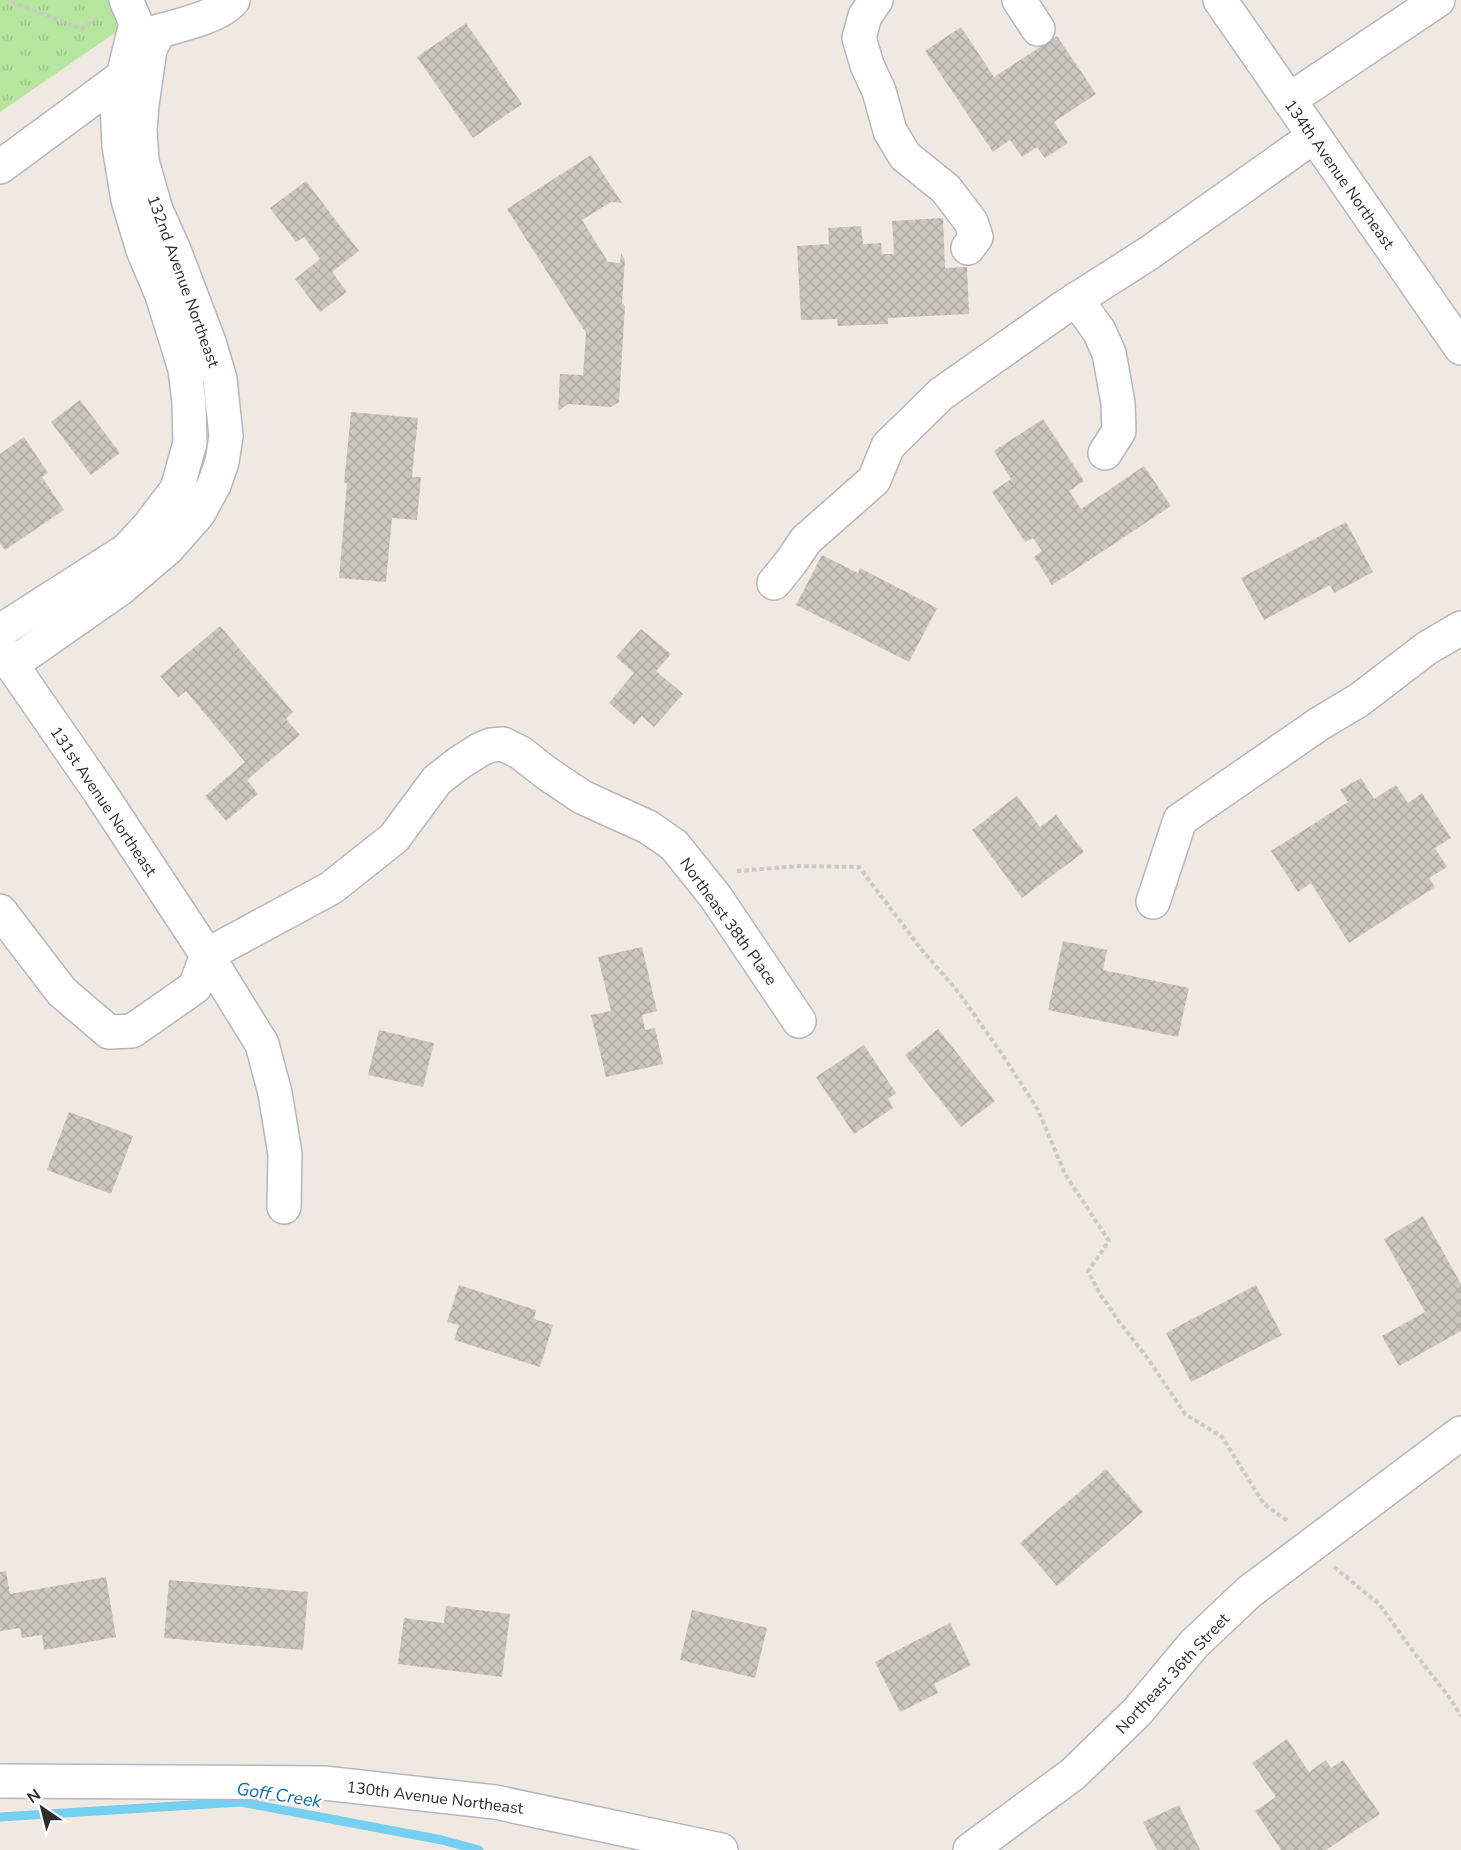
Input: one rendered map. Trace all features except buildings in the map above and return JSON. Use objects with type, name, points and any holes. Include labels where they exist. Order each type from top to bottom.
[{"type":"street","points":[[136,14],[194,21],[229,5],[233,0]]},
{"type":"street","points":[[876,0],[866,16],[859,38],[867,65],[879,91],[890,131],[905,156],[946,189],[971,222],[976,237],[968,248]]},
{"type":"street","points":[[1019,0],[1038,29]]},
{"type":"street","name":"134th Avenue Northeast","points":[[1220,0],[1461,348]]},
{"type":"street","points":[[1289,100],[1438,0]]},
{"type":"street","name":"132nd Avenue Northeast","points":[[0,631],[127,550],[177,489],[190,443],[185,369],[128,200],[118,135],[117,101],[136,14]]},
{"type":"street","name":"132nd Avenue Northeast","points":[[6,657],[121,588],[167,549],[198,514],[214,485],[222,462],[226,436],[220,379],[174,250],[156,210],[142,161],[140,130],[150,49],[136,14]]},
{"type":"street","points":[[0,167],[122,77]]},
{"type":"street","points":[[774,583],[806,540],[874,480],[888,446],[941,394],[1076,299],[1149,253],[1313,137]]},
{"type":"street","points":[[1076,299],[1099,330],[1106,345],[1118,403],[1119,431],[1104,453]]},
{"type":"street","points":[[1153,902],[1180,820],[1319,724],[1359,700],[1427,648],[1461,628]]},
{"type":"street","name":"131st Avenue Northeast","points":[[6,657],[99,791],[207,955],[262,1044],[275,1093],[285,1155],[284,1207]]},
{"type":"street","name":"Northeast 38th Place","points":[[207,955],[330,888],[394,838],[437,780],[459,763],[491,745],[503,744],[522,753],[582,797],[648,826],[674,846],[715,896],[799,1021]]},
{"type":"street","points":[[0,911],[62,992],[109,1032],[132,1031],[195,987],[207,955]]},
{"type":"street","name":"Northeast 36th Street","points":[[970,1850],[1073,1774],[1137,1712],[1194,1644],[1249,1592],[1461,1433]]},
{"type":"street","name":"130th Avenue Northeast","points":[[0,1781],[324,1783],[495,1802],[721,1850]]},
{"type":"path","points":[[12,0],[81,29],[136,14]]},
{"type":"path","points":[[696,872],[799,866],[859,867],[922,950],[959,993],[1038,1110],[1065,1174],[1109,1241],[1088,1271],[1119,1323],[1149,1360],[1185,1414],[1222,1437],[1264,1504],[1293,1524],[1332,1565],[1379,1604],[1461,1716]]},
{"type":"green space","points":[[0,0],[111,0],[125,26],[0,112]]},
{"type":"waterway","name":"Goff Creek","points":[[0,1817],[241,1802],[442,1840],[479,1850]]}]
